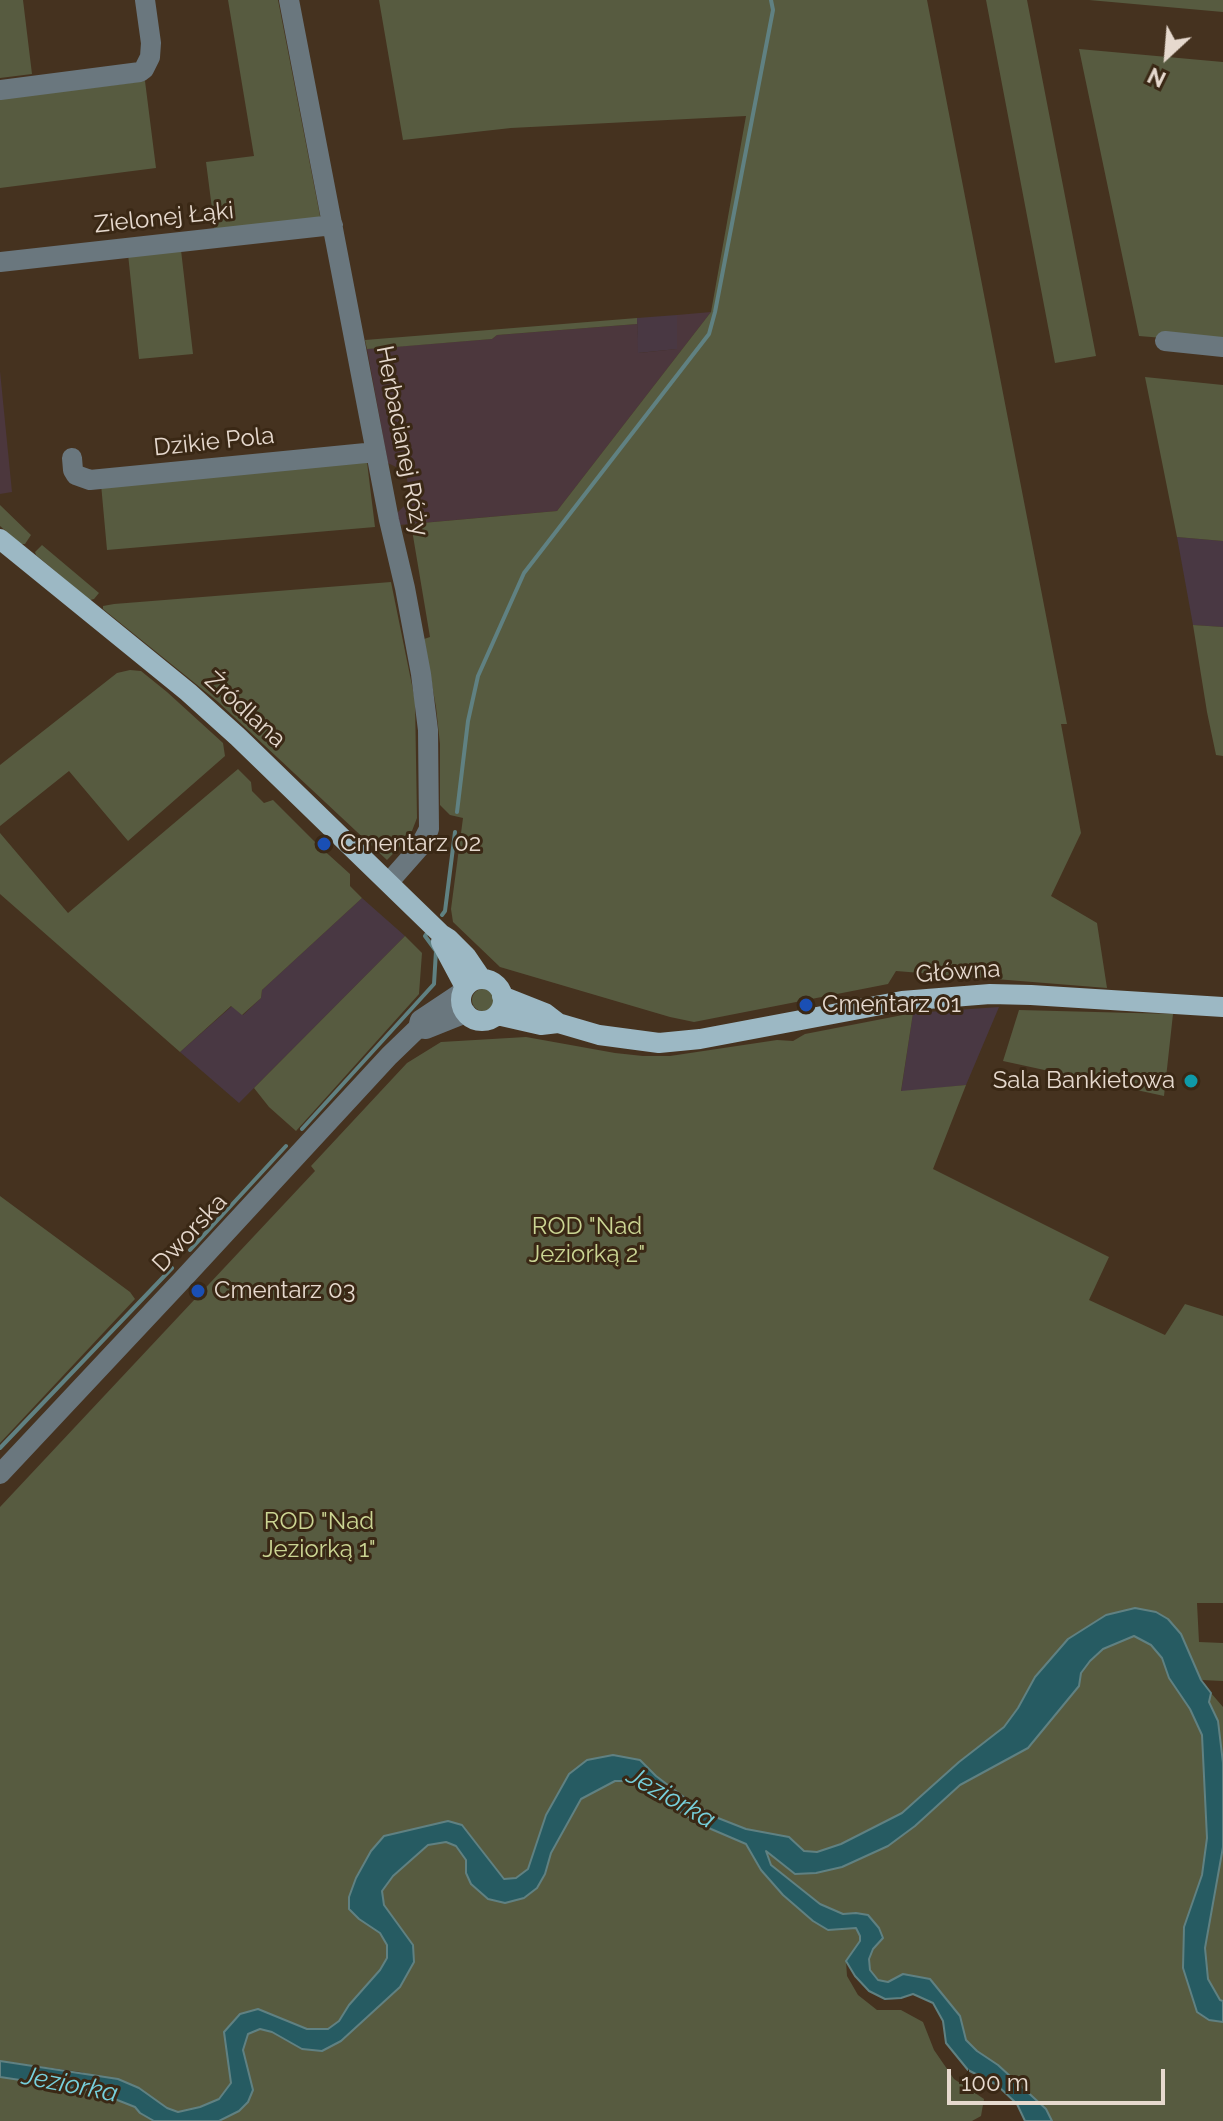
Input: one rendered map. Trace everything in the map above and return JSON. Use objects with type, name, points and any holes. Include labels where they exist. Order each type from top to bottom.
[{"type":"main road","name":"Źródlana","points":[[0,539],[188,692],[245,744],[466,956],[469,986]]},
{"type":"main road","points":[[492,981],[498,986],[500,1006],[488,1020],[481,1021],[466,1013],[461,1001],[469,986],[492,981]]},
{"type":"main road","name":"Główna","points":[[500,1006],[545,1013],[558,1023],[615,1038],[659,1043],[700,1039],[902,1001],[990,994],[1223,1007]]},
{"type":"street","points":[[0,90],[140,72],[150,57],[151,43],[145,0]]},
{"type":"street","name":"Herbacianej Róży","points":[[289,0],[408,602],[428,730],[429,829],[419,848],[389,882]]},
{"type":"street","name":"Zielonej Łąki","points":[[0,262],[333,225]]},
{"type":"street","points":[[1165,341],[1223,347]]},
{"type":"street","name":"Dzikie Pola","points":[[72,458],[76,475],[90,480],[376,452]]},
{"type":"street","name":"Dworska","points":[[0,1474],[418,1028],[420,1020],[469,986]]},
{"type":"street","name":"Dworska","points":[[418,1028],[426,1029],[466,1013]]},
{"type":"shaded area","points":[[711,312],[557,511],[399,525],[396,514],[410,500],[406,472],[388,463],[367,349],[637,324],[639,353],[676,349],[677,315]]},
{"type":"shaded area","points":[[677,315],[677,349],[638,353],[637,318]]},
{"type":"shaded area","points":[[0,371],[12,492],[0,494]]},
{"type":"shaded area","points":[[1177,537],[1223,541],[1223,627],[1193,625]]},
{"type":"shaded area","points":[[362,898],[405,936],[239,1103],[180,1052],[232,1006],[243,1015],[261,998],[262,990]]},
{"type":"shaded area","points":[[999,1007],[966,1085],[901,1092],[913,1013]]},
{"type":"green space","points":[[0,0],[23,0],[32,74],[0,78]]},
{"type":"green space","points":[[228,0],[278,0],[321,221],[215,232],[206,162],[254,156]]},
{"type":"green space","points":[[379,0],[927,0],[1067,724],[1061,724],[1081,833],[1051,896],[1097,923],[1107,988],[896,971],[888,984],[694,1022],[500,967],[453,922],[451,909],[463,818],[450,815],[440,805],[440,744],[424,639],[430,637],[411,524],[557,511],[711,312],[746,116],[511,128],[403,140]]},
{"type":"green space","points":[[986,0],[1027,0],[1096,356],[1055,363]]},
{"type":"green space","points":[[1089,0],[1223,0],[1223,12]]},
{"type":"green space","points":[[1079,49],[1223,62],[1223,343],[1139,336]]},
{"type":"green space","points":[[145,81],[156,168],[0,188],[0,99]]},
{"type":"green space","points":[[181,250],[193,354],[139,359],[128,254]]},
{"type":"green space","points":[[637,318],[637,324],[383,348],[367,349],[365,340]]},
{"type":"green space","points":[[1145,377],[1223,385],[1223,541],[1177,537]]},
{"type":"green space","points":[[367,462],[375,527],[107,550],[101,484]]},
{"type":"green space","points":[[0,505],[31,535],[25,544],[0,526]]},
{"type":"green space","points":[[42,545],[99,593],[94,599],[90,600],[36,555],[35,552]]},
{"type":"green space","points":[[391,582],[415,700],[417,818],[410,836],[387,860],[217,701],[103,609],[103,606],[114,604]]},
{"type":"green space","points":[[1193,625],[1223,627],[1223,756],[1216,755]]},
{"type":"green space","points":[[141,671],[167,692],[223,743],[225,756],[128,841],[69,771],[0,826],[0,765],[117,673]]},
{"type":"green space","points":[[238,769],[251,782],[252,791],[264,803],[273,800],[350,874],[350,886],[362,898],[262,990],[261,998],[242,1015],[231,1006],[180,1052],[0,894],[0,833],[68,913]]},
{"type":"green space","points":[[405,936],[422,953],[419,994],[296,1131],[269,1107],[254,1088]]},
{"type":"green space","points":[[483,989],[491,992],[494,1000],[491,1008],[483,1011],[475,1008],[472,1000],[475,992]]},
{"type":"green space","points":[[1019,1010],[1173,1014],[1164,1096],[1003,1061]]},
{"type":"green space","points":[[913,1013],[901,1091],[966,1085],[933,1169],[1109,1257],[1089,1300],[1165,1335],[1185,1304],[1223,1316],[1223,1603],[1197,1603],[1199,1642],[1223,1643],[1223,1681],[1201,1680],[1181,1634],[1168,1619],[1035,1677],[1004,1727],[902,1813],[841,1844],[817,1852],[804,1851],[789,1837],[746,1829],[718,1818],[689,1801],[640,1760],[546,1815],[528,1869],[516,1878],[504,1879],[462,1825],[448,1821],[384,1836],[371,1851],[349,1897],[349,1909],[380,1933],[387,1945],[387,1958],[380,1970],[339,2021],[328,2029],[307,2029],[283,2020],[224,2032],[231,2083],[219,2099],[200,2107],[178,2112],[167,2109],[153,2099],[81,2072],[0,2061],[0,1507],[315,1171],[311,1166],[407,1063],[441,1042],[526,1037],[615,1053],[670,1056],[777,1040],[793,1041],[805,1034]]},
{"type":"green space","points":[[0,1196],[130,1292],[135,1299],[0,1443]]},
{"type":"green space","points":[[1134,1636],[1151,1645],[1162,1658],[1169,1678],[1190,1709],[1202,1735],[1207,1838],[1202,1875],[1184,1927],[1209,2020],[1223,2022],[1223,2121],[1052,2121],[1046,2109],[966,2040],[960,2016],[930,1979],[878,1980],[870,1970],[869,1959],[873,1949],[856,1913],[843,1914],[820,1904],[771,1865],[765,1850],[795,1873],[816,1873],[842,1867],[888,1846],[960,1785],[1028,1748],[1079,1686],[1081,1673],[1090,1661],[1103,1649]]},
{"type":"green space","points":[[1211,1693],[1223,1707],[1223,1763],[1218,1721],[1209,1702]]},
{"type":"green space","points":[[615,1781],[633,1781],[656,1793],[683,1814],[746,1844],[761,1871],[813,1921],[828,1930],[856,1928],[860,1942],[846,1961],[847,1976],[858,1995],[877,2010],[901,2010],[923,2022],[934,2050],[954,2079],[984,2099],[981,2116],[972,2121],[219,2121],[239,2111],[248,2102],[243,2050],[248,2034],[260,2029],[322,2051],[341,2041],[400,1987],[382,1891],[393,1876],[428,1845],[446,1842],[456,1846],[466,1860],[466,1873],[505,1903],[524,1898],[537,1888],[551,1853],[581,1799]]},
{"type":"green space","points":[[1223,1847],[1223,2001],[1208,1979],[1205,1948]]},
{"type":"green space","points":[[0,2077],[102,2094],[135,2107],[154,2121],[0,2121]]},
{"type":"water","name":"Jeziorka","points":[[1135,1608],[1156,1612],[1168,1619],[1181,1634],[1201,1680],[1211,1693],[1209,1702],[1218,1721],[1223,1763],[1223,1847],[1205,1948],[1208,1979],[1223,2001],[1223,2022],[1209,2020],[1197,2012],[1183,1968],[1184,1927],[1202,1875],[1207,1838],[1202,1735],[1190,1709],[1169,1678],[1162,1658],[1151,1645],[1134,1636],[1103,1649],[1090,1661],[1081,1673],[1079,1686],[1028,1748],[960,1785],[888,1846],[842,1867],[795,1874],[766,1851],[771,1865],[820,1904],[843,1914],[868,1915],[883,1938],[869,1959],[870,1970],[878,1980],[888,1982],[903,1974],[930,1979],[960,2016],[966,2040],[1046,2109],[1052,2121],[1025,2121],[1017,2104],[997,2085],[968,2070],[946,2043],[943,2021],[933,2003],[913,1994],[885,1999],[869,1991],[846,1961],[860,1941],[856,1928],[828,1930],[813,1921],[783,1895],[761,1870],[746,1844],[683,1814],[656,1793],[632,1781],[615,1781],[581,1799],[551,1853],[537,1888],[524,1898],[505,1903],[488,1899],[471,1884],[466,1873],[466,1860],[456,1846],[446,1842],[428,1845],[393,1876],[382,1891],[384,1905],[413,1945],[414,1962],[400,1987],[341,2041],[322,2051],[302,2049],[272,2032],[260,2029],[248,2034],[243,2050],[253,2090],[248,2102],[239,2111],[219,2121],[154,2121],[135,2107],[102,2094],[0,2077],[0,2061],[118,2079],[178,2112],[219,2099],[231,2083],[224,2032],[240,2014],[258,2009],[307,2029],[328,2029],[339,2021],[380,1970],[387,1958],[387,1945],[380,1933],[349,1909],[349,1897],[371,1851],[384,1836],[448,1821],[462,1825],[504,1879],[516,1878],[528,1869],[546,1815],[569,1774],[587,1760],[613,1755],[640,1760],[689,1801],[718,1818],[746,1829],[789,1837],[804,1851],[817,1852],[841,1844],[902,1813],[1004,1727],[1035,1677],[1068,1639],[1106,1615]]},
{"type":"waterway","points":[[457,812],[468,721],[478,676],[524,573],[709,334],[773,10],[771,0]]},
{"type":"waterway","points":[[442,915],[455,832]]},
{"type":"waterway","points":[[302,1129],[434,984],[436,951],[425,936],[427,933]]},
{"type":"waterway","points":[[190,1250],[286,1146]]},
{"type":"waterway","points":[[0,1448],[172,1268]]},
{"type":"place","name":"Cmentarz 02","points":[[324,844]]},
{"type":"place","name":"Cmentarz 01","points":[[806,1005]]},
{"type":"place","name":"Sala Bankietowa","points":[[1191,1081]]},
{"type":"place","name":"Cmentarz 03","points":[[198,1291]]},
{"type":"park label","name":"ROD \"Nad Jeziorką 2\"","points":[[587,1241]]},
{"type":"park label","name":"ROD \"Nad Jeziorką 1\"","points":[[319,1536]]}]
